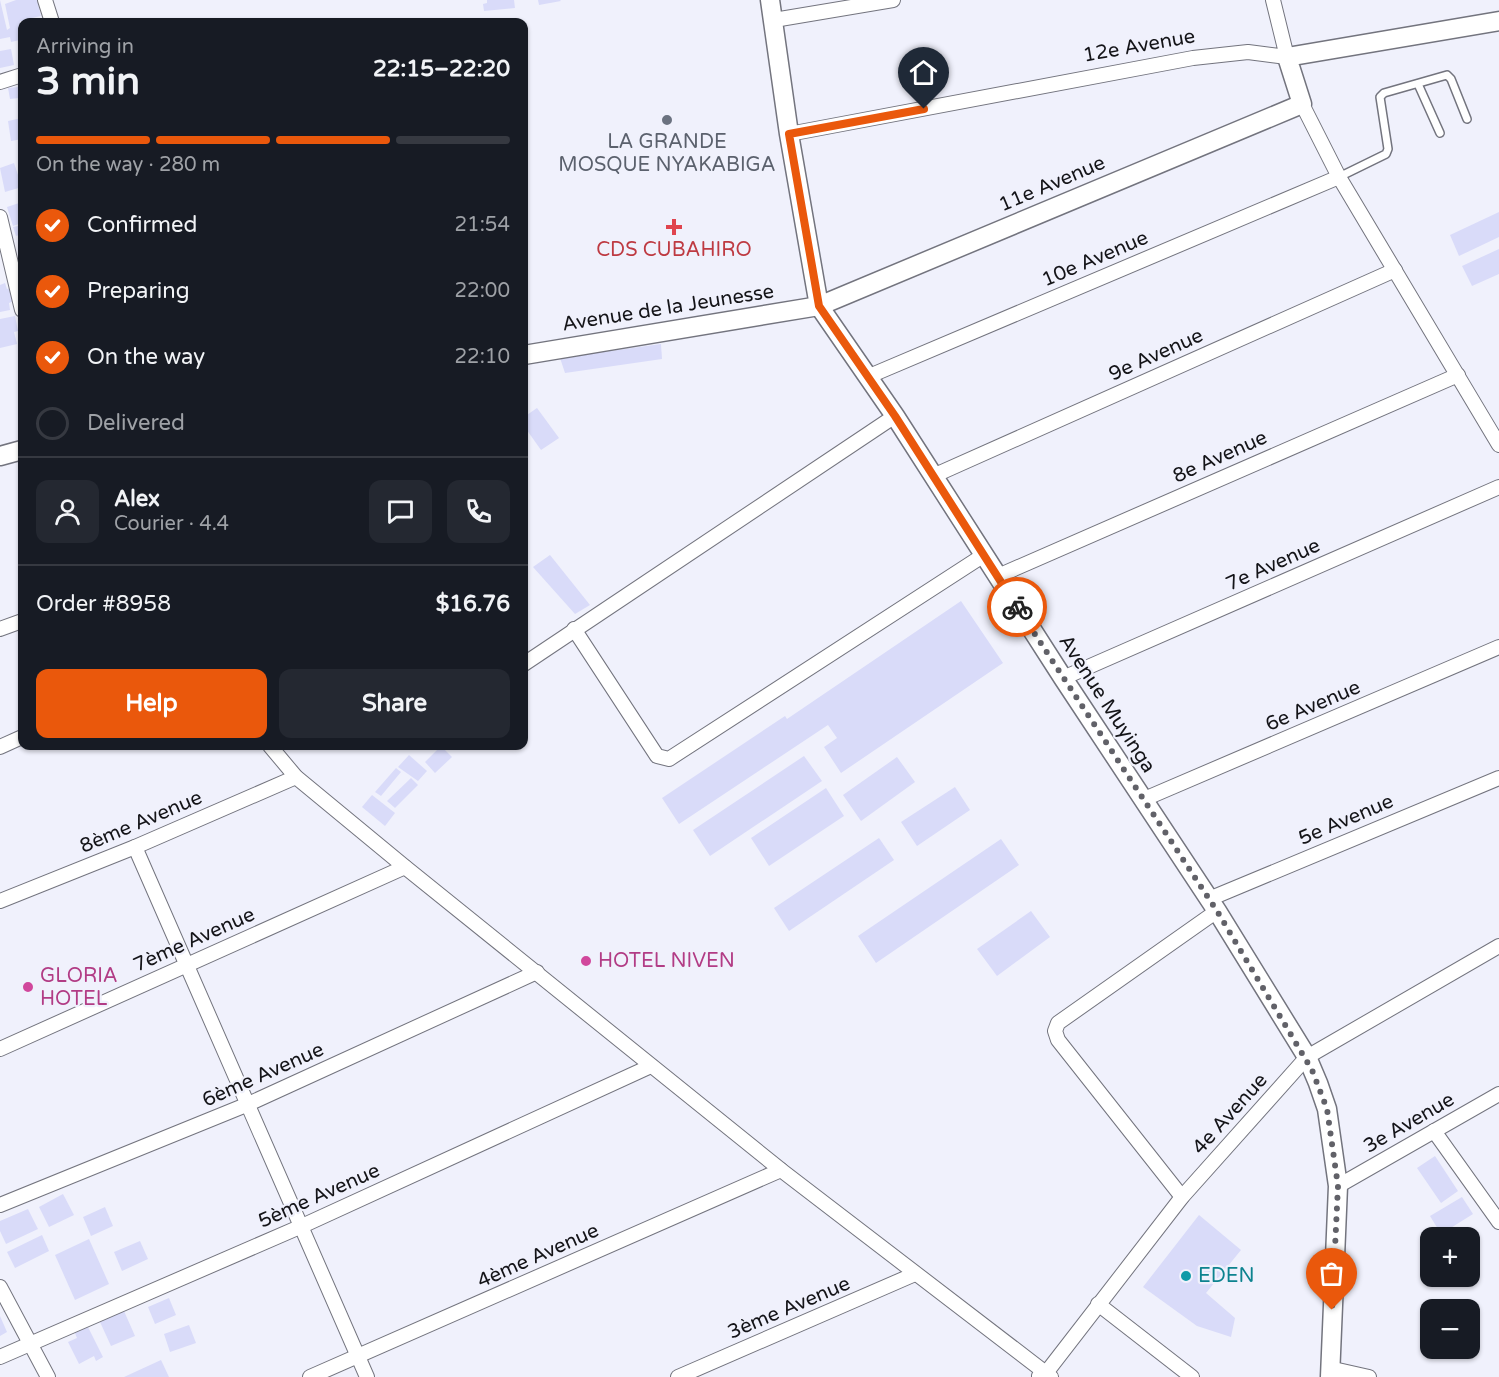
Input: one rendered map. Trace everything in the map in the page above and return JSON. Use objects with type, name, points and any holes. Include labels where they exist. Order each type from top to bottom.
[{"type":"street","points":[[45,0],[51,18]]},
{"type":"street","name":"Avenue Muyinga","points":[[770,0],[789,134],[819,306],[895,416],[1142,800],[1213,905],[1306,1057],[1327,1109],[1338,1186],[1329,1373]]},
{"type":"street","points":[[774,20],[893,0]]},
{"type":"street","points":[[1273,0],[1287,57],[1302,104],[1339,177],[1499,445]]},
{"type":"street","name":"12e Avenue","points":[[789,134],[1193,58],[1248,52],[1287,57],[1499,21]]},
{"type":"street","points":[[0,82],[18,76]]},
{"type":"street","name":"11e Avenue","points":[[819,306],[1302,104]]},
{"type":"street","name":"10e Avenue","points":[[867,377],[1339,177]]},
{"type":"street","points":[[0,218],[18,293]]},
{"type":"street","name":"9e Avenue","points":[[933,476],[1395,270]]},
{"type":"street","name":"Avenue de la Jeunesse","points":[[528,354],[819,306]]},
{"type":"street","name":"8e Avenue","points":[[998,576],[1458,375]]},
{"type":"street","points":[[528,660],[895,416]]},
{"type":"street","points":[[0,456],[18,451]]},
{"type":"street","name":"7e Avenue","points":[[1063,678],[1499,487]]},
{"type":"street","points":[[574,629],[657,756],[669,759],[984,555]]},
{"type":"street","points":[[0,629],[18,622]]},
{"type":"street","name":"6e Avenue","points":[[1142,800],[1499,647]]},
{"type":"street","points":[[0,747],[18,739]]},
{"type":"street","points":[[273,750],[296,777],[405,867],[781,1170],[1045,1376]]},
{"type":"street","name":"8ème Avenue","points":[[0,901],[135,847],[296,777]]},
{"type":"street","name":"5e Avenue","points":[[1182,1197],[1058,1040],[1055,1031],[1058,1023],[1213,905],[1499,778]]},
{"type":"street","points":[[135,847],[367,1377]]},
{"type":"street","name":"7ème Avenue","points":[[0,1049],[405,867]]},
{"type":"street","name":"4e Avenue","points":[[1045,1376],[1182,1197],[1306,1057],[1499,946]]},
{"type":"street","name":"6ème Avenue","points":[[0,1204],[246,1105],[537,972]]},
{"type":"street","name":"5ème Avenue","points":[[0,1357],[302,1226],[651,1066]]},
{"type":"street","name":"3e Avenue","points":[[1338,1186],[1499,1094]]},
{"type":"street","points":[[1434,1131],[1499,1222]]},
{"type":"street","name":"4ème Avenue","points":[[310,1377],[781,1170]]},
{"type":"street","name":"3ème Avenue","points":[[678,1377],[915,1274]]},
{"type":"street","points":[[0,1287],[48,1377]]},
{"type":"street","points":[[1098,1304],[1192,1377]]},
{"type":"street","points":[[1329,1373],[1369,1377]]},
{"type":"lane","points":[[1339,177],[1386,154],[1388,149],[1380,97],[1384,93],[1447,75],[1451,79],[1467,119]]},
{"type":"lane","points":[[1418,84],[1440,133]]},
{"type":"building","points":[[0,0],[7,30],[10,28],[5,4],[16,0],[37,0],[41,16],[18,18],[18,40],[11,42],[10,37],[0,39]]},
{"type":"building","points":[[487,0],[514,0],[515,8],[484,11],[483,4],[487,3]]},
{"type":"building","points":[[538,0],[560,0],[561,1],[539,5]]},
{"type":"building","points":[[11,49],[14,65],[0,68],[0,51]]},
{"type":"building","points":[[18,87],[18,98],[10,99],[8,88]]},
{"type":"building","points":[[18,119],[18,140],[11,141],[8,121]]},
{"type":"building","points":[[14,163],[18,175],[18,188],[5,192],[0,168]]},
{"type":"building","points":[[18,203],[18,224],[13,226],[7,207]]},
{"type":"building","points":[[1499,212],[1499,237],[1459,256],[1450,235]]},
{"type":"building","points":[[18,226],[18,235],[16,236],[13,227]]},
{"type":"building","points":[[1499,249],[1499,274],[1472,286],[1462,266]]},
{"type":"building","points":[[5,283],[7,289],[10,288],[14,301],[9,303],[10,310],[0,312],[0,285]]},
{"type":"building","points":[[15,316],[18,331],[14,332],[17,344],[0,348],[0,319]]},
{"type":"building","points":[[661,344],[662,359],[565,373],[560,358]]},
{"type":"building","points":[[537,408],[559,438],[541,450],[528,432],[528,414]]},
{"type":"building","points":[[550,555],[590,605],[575,614],[533,567]]},
{"type":"building","points":[[961,601],[1003,663],[841,773],[824,747],[837,738],[828,725],[679,824],[662,798],[785,716],[787,719]]},
{"type":"building","points":[[437,750],[445,750],[452,757],[435,773],[425,762]]},
{"type":"building","points":[[409,755],[427,771],[418,781],[398,767]]},
{"type":"building","points":[[804,756],[822,781],[710,856],[693,830]]},
{"type":"building","points":[[897,757],[915,782],[861,821],[843,795]]},
{"type":"building","points":[[396,768],[401,772],[381,796],[375,792]]},
{"type":"building","points":[[411,778],[418,785],[395,808],[387,801]]},
{"type":"building","points":[[955,787],[970,810],[917,846],[901,822]]},
{"type":"building","points":[[826,788],[844,816],[769,866],[751,838]]},
{"type":"building","points":[[372,795],[395,813],[385,826],[362,807]]},
{"type":"building","points":[[879,838],[894,860],[789,931],[774,908]]},
{"type":"building","points":[[1001,839],[1019,865],[876,963],[858,936]]},
{"type":"building","points":[[1031,911],[1050,937],[997,976],[977,949]]},
{"type":"building","points":[[1435,1156],[1458,1191],[1441,1203],[1417,1168]]},
{"type":"building","points":[[63,1194],[74,1215],[49,1227],[39,1207]]},
{"type":"building","points":[[1462,1197],[1473,1214],[1452,1227],[1437,1227],[1430,1216]]},
{"type":"building","points":[[105,1207],[113,1226],[91,1236],[83,1217]]},
{"type":"building","points":[[28,1209],[38,1229],[6,1244],[0,1231],[0,1221]]},
{"type":"building","name":"EDEN","points":[[1199,1215],[1241,1250],[1206,1293],[1235,1318],[1231,1337],[1197,1326],[1143,1287]]},
{"type":"building","points":[[42,1235],[49,1251],[15,1268],[7,1252]]},
{"type":"building","points":[[89,1239],[109,1284],[75,1300],[55,1255]]},
{"type":"building","points":[[140,1241],[148,1259],[122,1271],[114,1252]]},
{"type":"building","points":[[169,1298],[176,1315],[155,1324],[148,1307]]},
{"type":"building","points":[[124,1311],[135,1336],[111,1346],[100,1322]]},
{"type":"building","points":[[0,1316],[7,1332],[0,1336]]},
{"type":"building","points":[[189,1325],[196,1343],[170,1352],[164,1334]]},
{"type":"building","points":[[88,1327],[103,1357],[96,1361],[94,1356],[79,1364],[68,1342],[77,1338],[75,1333]]},
{"type":"building","points":[[161,1360],[169,1377],[124,1377]]},
{"type":"way so far","points":[[1017,607],[1217,911],[1306,1057],[1318,1083],[1327,1109],[1338,1186],[1332,1310]]},
{"type":"place","name":"LA GRANDE MOSQUE NYAKABIGA","points":[[667,120]]},
{"type":"place","name":"CDS CUBAHIRO","points":[[674,227]]},
{"type":"place","name":"HOTEL NIVEN","points":[[586,961]]},
{"type":"place","name":"GLORIA HOTEL","points":[[28,987]]},
{"type":"place","name":"EDEN","points":[[1186,1276]]},
{"type":"route","points":[[924,109],[789,134],[819,306],[895,416],[1017,607]]}]
